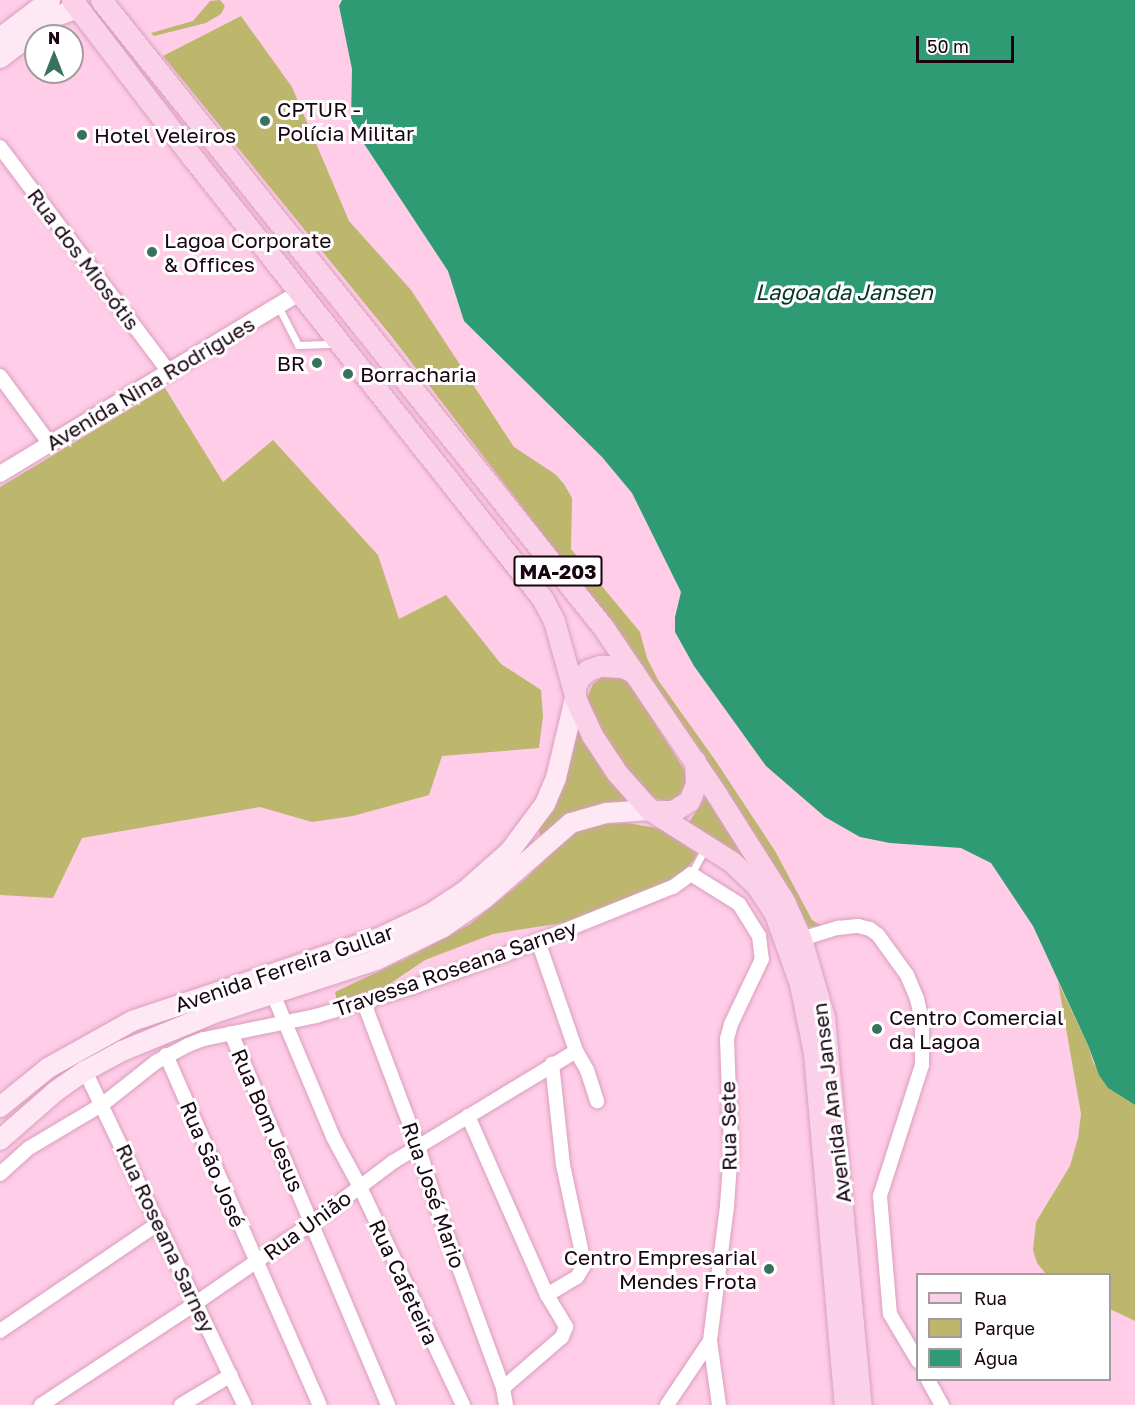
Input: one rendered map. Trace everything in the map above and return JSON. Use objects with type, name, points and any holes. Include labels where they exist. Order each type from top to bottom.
[{"type":"main road","points":[[3,46],[50,0]]},
{"type":"main road","name":"MA-203","points":[[101,0],[603,627],[695,761]]},
{"type":"main road","points":[[3,46],[75,4]]},
{"type":"main road","name":"MA-203","points":[[75,4],[547,605],[575,696],[605,756],[652,810]]},
{"type":"main road","points":[[301,292],[314,287],[324,291],[456,457],[478,471]]},
{"type":"main road","points":[[575,696],[579,678],[594,668],[615,666],[634,672]]},
{"type":"main road","name":"Avenida Ferreira Gullar","points":[[0,1140],[30,1112],[85,1071],[169,1030],[273,994],[290,978],[392,933],[444,905],[492,869],[524,835],[545,804],[556,778],[575,696]]},
{"type":"main road","points":[[652,810],[673,811],[689,801],[696,784],[695,761]]},
{"type":"main road","name":"Avenida Ana Jansen","points":[[695,761],[768,871],[801,939],[824,1017],[861,1405]]},
{"type":"main road","name":"Avenida Ferreira Gullar","points":[[0,1107],[48,1068],[132,1021],[290,978],[376,960],[442,928],[485,898],[571,823],[606,813],[652,810]]},
{"type":"main road","name":"Avenida Ana Jansen","points":[[652,810],[732,862],[757,886],[775,914],[800,984],[811,1033],[817,1079],[845,1405]]},
{"type":"street","name":"Rua dos Miosótis","points":[[0,147],[169,372]]},
{"type":"street","name":"Avenida Nina Rodrigues","points":[[0,474],[301,292]]},
{"type":"street","points":[[0,376],[49,443]]},
{"type":"street","name":"Travessa Roseana Sarney","points":[[0,1174],[29,1148],[103,1104],[166,1055],[198,1041],[286,1023],[364,1003],[538,941],[673,887],[691,874]]},
{"type":"street","name":"Rua Sete","points":[[667,1405],[710,1341],[727,1206],[730,1161],[731,1114],[727,1039],[731,1024],[762,959],[759,936],[739,904],[691,874]]},
{"type":"street","points":[[801,939],[838,928],[858,926],[870,929],[878,935],[907,975],[917,999],[922,1021],[922,1065],[917,1088],[888,1166],[880,1196],[890,1314],[916,1358]]},
{"type":"street","points":[[538,941],[576,1051],[587,1070],[597,1101]]},
{"type":"street","name":"Rua Cafeteira","points":[[273,994],[333,1137],[360,1187],[463,1405]]},
{"type":"street","name":"Rua José Mario","points":[[364,1003],[418,1146],[439,1213],[503,1388],[506,1405]]},
{"type":"street","name":"Rua Bom Jesus","points":[[231,1034],[388,1405]]},
{"type":"street","name":"Rua União","points":[[41,1405],[196,1303],[418,1146],[576,1051]]},
{"type":"street","name":"Rua São José","points":[[166,1055],[255,1262],[320,1405]]},
{"type":"street","points":[[547,1295],[578,1277],[583,1267],[583,1248],[564,1165],[552,1064]]},
{"type":"street","name":"Rua Roseana Sarney","points":[[85,1071],[103,1104],[244,1405]]},
{"type":"street","points":[[468,1116],[547,1295],[566,1327],[564,1334],[556,1342],[503,1388]]},
{"type":"street","points":[[0,1331],[159,1223]]},
{"type":"street","points":[[710,1341],[719,1405]]},
{"type":"street","points":[[181,1405],[231,1376]]},
{"type":"street","points":[[929,1381],[942,1405]]},
{"type":"lane","points":[[278,306],[298,345],[341,343]]},
{"type":"lane","points":[[691,874],[706,845]]},
{"type":"green space","points":[[220,0],[225,6],[221,14],[206,23],[154,36],[151,33],[193,21],[210,1]]},
{"type":"green space","points":[[241,16],[292,87],[349,221],[411,290],[514,447],[555,474],[564,484],[572,498],[571,549],[640,632],[647,658],[658,680],[715,760],[775,851],[812,920],[822,926],[807,927],[617,631],[392,337],[163,56]]},
{"type":"green space","points":[[165,388],[223,482],[273,440],[378,555],[399,619],[446,595],[501,664],[541,690],[543,716],[539,748],[442,756],[429,795],[353,816],[312,822],[260,807],[82,838],[53,898],[0,895],[0,487]]},
{"type":"green space","points":[[604,675],[617,675],[630,684],[687,774],[687,788],[681,798],[668,802],[653,798],[625,768],[603,737],[586,700],[593,684]]},
{"type":"green space","points":[[575,724],[635,804],[556,824],[540,836],[538,825]]},
{"type":"green space","points":[[708,792],[749,852],[747,864],[688,824]]},
{"type":"green space","points":[[627,823],[657,828],[699,848],[694,860],[677,879],[575,921],[493,934],[425,960],[385,987],[337,1001],[335,992],[409,957],[470,924],[524,880],[574,832],[598,824]]},
{"type":"green space","points":[[1058,982],[1088,1045],[1093,1062],[1108,1088],[1135,1105],[1135,1321],[1111,1309],[1111,1273],[1045,1273],[1037,1263],[1033,1250],[1036,1222],[1070,1166],[1078,1138],[1081,1114]]},
{"type":"water","name":"Lagoa da Jansen","points":[[342,0],[1135,0],[1135,1105],[1108,1088],[1099,1075],[1088,1045],[1033,926],[991,863],[961,848],[890,843],[860,837],[825,817],[766,766],[694,666],[675,632],[675,617],[681,592],[632,493],[602,457],[464,321],[448,271],[351,124],[352,69],[339,6]]},
{"type":"place","name":"CPTUR - Polícia Militar","points":[[265,121]]},
{"type":"place","name":"Hotel Veleiros","points":[[82,135]]},
{"type":"place","name":"Lagoa Corporate & Offices","points":[[152,252]]},
{"type":"place","name":"BR","points":[[317,363]]},
{"type":"place","name":"Borracharia","points":[[348,374]]},
{"type":"place","name":"Centro Comercial da Lagoa","points":[[877,1029]]},
{"type":"place","name":"Centro Empresarial Mendes Frota","points":[[769,1269]]}]
